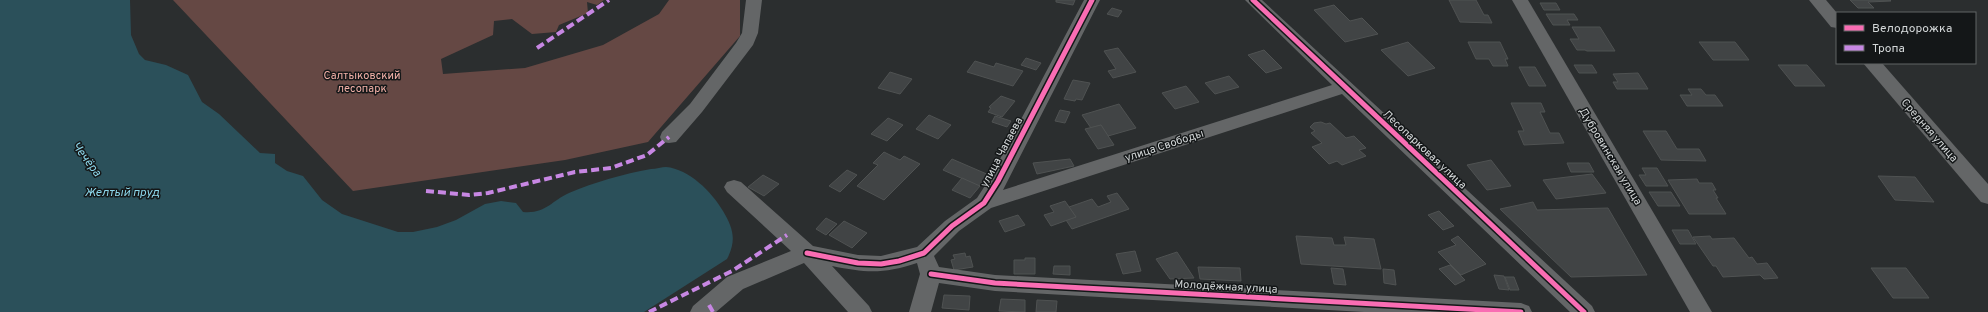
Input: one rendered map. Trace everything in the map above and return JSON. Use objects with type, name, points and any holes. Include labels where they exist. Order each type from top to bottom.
[{"type":"street","points":[[669,137],[696,108],[744,45],[750,33],[754,0]]},
{"type":"street","name":"улица Чапаева","points":[[808,253],[858,263],[881,264],[899,261],[924,253],[952,226],[984,202],[998,181],[1092,0]]},
{"type":"street","name":"Лесопарковая улица","points":[[1253,0],[1584,312]]},
{"type":"street","name":"Дубровинская улица","points":[[1520,0],[1701,312]]},
{"type":"street","points":[[1817,0],[1836,22]]},
{"type":"street","name":"Средняя улица","points":[[1873,64],[1988,197]]},
{"type":"street","name":"улица Свободы","points":[[984,202],[1344,87]]},
{"type":"street","points":[[734,187],[808,253],[861,312]]},
{"type":"street","points":[[701,312],[735,283],[808,253]]},
{"type":"street","points":[[920,312],[931,274],[924,253]]},
{"type":"street","name":"Молодёжная улица","points":[[931,274],[995,283],[1521,312]]},
{"type":"green space","name":"Салтыковский лесопарк","points":[[173,0],[604,0],[597,5],[587,2],[588,13],[559,25],[556,32],[532,34],[512,19],[494,21],[493,35],[441,59],[443,74],[525,68],[603,45],[659,14],[669,0],[740,0],[740,36],[648,142],[565,160],[353,191]]},
{"type":"water","name":"Желтый пруд","points":[[0,0],[130,0],[131,35],[139,54],[145,60],[166,65],[188,75],[202,102],[219,114],[260,153],[275,154],[275,163],[287,171],[303,176],[322,200],[342,214],[398,232],[413,232],[437,227],[456,220],[485,204],[501,201],[516,203],[523,212],[537,211],[569,193],[589,185],[630,173],[666,167],[683,172],[699,183],[713,196],[726,217],[731,229],[733,240],[730,252],[727,259],[644,312],[0,312]]},
{"type":"building","points":[[1056,0],[1075,0],[1073,5],[1056,2]]},
{"type":"building","points":[[1449,0],[1476,0],[1484,15],[1488,15],[1492,23],[1460,22]]},
{"type":"building","points":[[1850,0],[1891,1],[1868,2],[1874,8],[1858,8]]},
{"type":"building","points":[[1540,3],[1556,3],[1560,10],[1544,10]]},
{"type":"building","points":[[1334,5],[1350,21],[1362,18],[1378,34],[1345,42],[1314,10]]},
{"type":"building","points":[[1112,8],[1122,11],[1118,17],[1107,14]]},
{"type":"building","points":[[1546,14],[1574,14],[1578,20],[1567,20],[1570,25],[1553,25]]},
{"type":"building","points":[[1572,27],[1600,27],[1615,51],[1577,50],[1570,39],[1579,39]]},
{"type":"building","points":[[1408,42],[1435,68],[1408,76],[1381,50]]},
{"type":"building","points":[[1468,42],[1500,42],[1508,59],[1505,59],[1508,66],[1493,66],[1489,59],[1476,59]]},
{"type":"building","points":[[1699,42],[1735,42],[1749,60],[1713,60]]},
{"type":"building","points":[[1118,48],[1136,72],[1113,78],[1108,71],[1116,69],[1104,51]]},
{"type":"building","points":[[1264,50],[1282,68],[1266,73],[1248,55]]},
{"type":"building","points":[[1026,58],[1041,63],[1036,70],[1021,65]]},
{"type":"building","points":[[975,61],[994,67],[996,63],[1023,71],[1013,86],[967,72]]},
{"type":"building","points":[[1574,65],[1592,65],[1597,73],[1579,73]]},
{"type":"building","points":[[1778,65],[1807,65],[1825,86],[1795,86]]},
{"type":"building","points":[[1519,67],[1535,67],[1546,86],[1529,86]]},
{"type":"building","points":[[890,72],[912,79],[900,94],[878,88]]},
{"type":"building","points":[[1638,73],[1648,89],[1617,89],[1613,82],[1618,82],[1613,74]]},
{"type":"building","points":[[1229,76],[1239,87],[1215,94],[1205,83]]},
{"type":"building","points":[[1073,80],[1090,83],[1082,100],[1076,99],[1075,101],[1064,99]]},
{"type":"building","points":[[1186,86],[1199,102],[1175,109],[1162,93]]},
{"type":"building","points":[[1688,89],[1701,89],[1706,95],[1715,95],[1723,106],[1687,106],[1680,95],[1692,95]]},
{"type":"building","points":[[1001,96],[1015,101],[1002,117],[988,112],[991,108],[989,107]]},
{"type":"building","points":[[1511,103],[1541,103],[1545,112],[1540,112],[1550,133],[1559,133],[1564,143],[1524,145],[1518,131],[1524,131]]},
{"type":"building","points":[[1119,104],[1136,128],[1108,136],[1101,125],[1091,128],[1082,115]]},
{"type":"building","points":[[1060,110],[1070,112],[1065,123],[1055,121]]},
{"type":"building","points":[[929,115],[951,125],[938,139],[916,129]]},
{"type":"building","points":[[995,116],[1011,121],[1007,127],[992,122]]},
{"type":"building","points":[[888,118],[903,125],[887,141],[871,134]]},
{"type":"building","points":[[1321,122],[1326,124],[1330,123],[1346,138],[1354,136],[1366,148],[1359,150],[1366,156],[1342,165],[1337,161],[1329,164],[1312,147],[1322,143],[1311,133],[1315,131],[1310,127],[1314,123]]},
{"type":"building","points":[[1101,125],[1114,145],[1098,149],[1085,129]]},
{"type":"building","points":[[1643,131],[1666,131],[1677,149],[1699,149],[1706,161],[1661,160]]},
{"type":"building","points":[[884,152],[900,160],[904,156],[920,164],[884,200],[857,186],[878,165],[873,163]]},
{"type":"building","points":[[952,159],[989,175],[979,186],[943,170]]},
{"type":"building","points":[[1070,159],[1074,166],[1037,174],[1033,163]]},
{"type":"building","points":[[1491,160],[1511,186],[1487,190],[1467,165]]},
{"type":"building","points":[[1567,163],[1589,163],[1594,172],[1571,172]]},
{"type":"building","points":[[1642,168],[1657,168],[1668,186],[1646,186],[1639,175],[1646,175]]},
{"type":"building","points":[[847,170],[857,175],[840,192],[829,186]]},
{"type":"building","points":[[1592,174],[1606,193],[1556,199],[1543,180]]},
{"type":"building","points":[[763,175],[779,184],[764,196],[748,187]]},
{"type":"building","points":[[1878,176],[1915,177],[1934,202],[1895,200]]},
{"type":"building","points":[[962,178],[980,186],[970,198],[952,190]]},
{"type":"building","points":[[1697,179],[1699,183],[1712,183],[1716,190],[1713,190],[1718,198],[1716,198],[1726,214],[1689,214],[1668,180]]},
{"type":"building","points":[[1649,192],[1671,192],[1680,206],[1658,206]]},
{"type":"building","points":[[1117,193],[1129,209],[1072,229],[1066,220],[1076,217],[1069,207],[1092,199],[1098,207],[1111,202],[1107,196]]},
{"type":"building","points":[[1065,201],[1076,217],[1051,226],[1044,215],[1054,212],[1050,206]]},
{"type":"building","points":[[1533,202],[1537,210],[1608,208],[1647,275],[1571,277],[1500,209]]},
{"type":"building","points":[[1439,211],[1454,226],[1443,230],[1428,215]]},
{"type":"building","points":[[1018,215],[1025,225],[1005,232],[999,221]]},
{"type":"building","points":[[826,218],[837,224],[826,235],[816,229]]},
{"type":"building","points":[[844,221],[867,233],[852,248],[829,235]]},
{"type":"building","points":[[1672,230],[1688,230],[1696,244],[1680,244]]},
{"type":"building","points":[[1296,236],[1332,238],[1334,245],[1346,245],[1344,237],[1374,239],[1381,269],[1301,264]]},
{"type":"building","points":[[1458,236],[1486,264],[1461,275],[1438,252],[1456,245],[1451,240]]},
{"type":"building","points":[[1710,236],[1712,239],[1734,238],[1749,258],[1752,257],[1757,264],[1767,263],[1778,278],[1764,279],[1760,275],[1723,277],[1716,266],[1713,266],[1693,237]]},
{"type":"building","points":[[1135,251],[1141,271],[1123,274],[1116,254]]},
{"type":"building","points":[[1177,252],[1194,278],[1170,279],[1156,259]]},
{"type":"building","points":[[965,253],[966,257],[970,256],[973,267],[954,270],[951,260],[955,259],[953,255]]},
{"type":"building","points":[[1025,258],[1035,258],[1035,274],[1014,274],[1014,260],[1025,260]]},
{"type":"building","points":[[1450,265],[1465,280],[1455,285],[1439,269]]},
{"type":"building","points":[[1054,266],[1070,266],[1070,275],[1053,274]]},
{"type":"building","points":[[1198,267],[1240,268],[1241,281],[1200,279]]},
{"type":"building","points":[[1331,268],[1343,269],[1346,285],[1334,284]]},
{"type":"building","points":[[1871,268],[1906,268],[1929,298],[1893,298]]},
{"type":"building","points":[[1383,269],[1394,270],[1396,285],[1384,283]]},
{"type":"building","points":[[1494,275],[1504,276],[1509,290],[1499,289]]},
{"type":"building","points":[[1505,277],[1514,277],[1519,290],[1510,290]]},
{"type":"building","points":[[944,295],[970,296],[969,310],[942,308]]},
{"type":"building","points":[[1001,299],[1025,300],[1025,312],[999,311]]},
{"type":"building","points":[[1037,300],[1057,301],[1056,312],[1036,312]]},
{"type":"marked path","points":[[537,48],[609,0]]},
{"type":"marked path","points":[[426,191],[469,195],[488,193],[575,172],[611,168],[647,155],[669,137]]},
{"type":"marked path","points":[[649,312],[732,271],[787,235]]},
{"type":"marked path","points":[[709,305],[713,312]]},
{"type":"cycle path","points":[[807,253],[858,263],[881,264],[899,261],[924,253],[952,226],[984,203],[998,181],[1092,0]]},
{"type":"cycle path","points":[[1253,0],[1584,312]]},
{"type":"cycle path","points":[[931,274],[995,283],[1521,312]]},
{"type":"water label","name":"Чечёра","points":[[87,159]]}]
